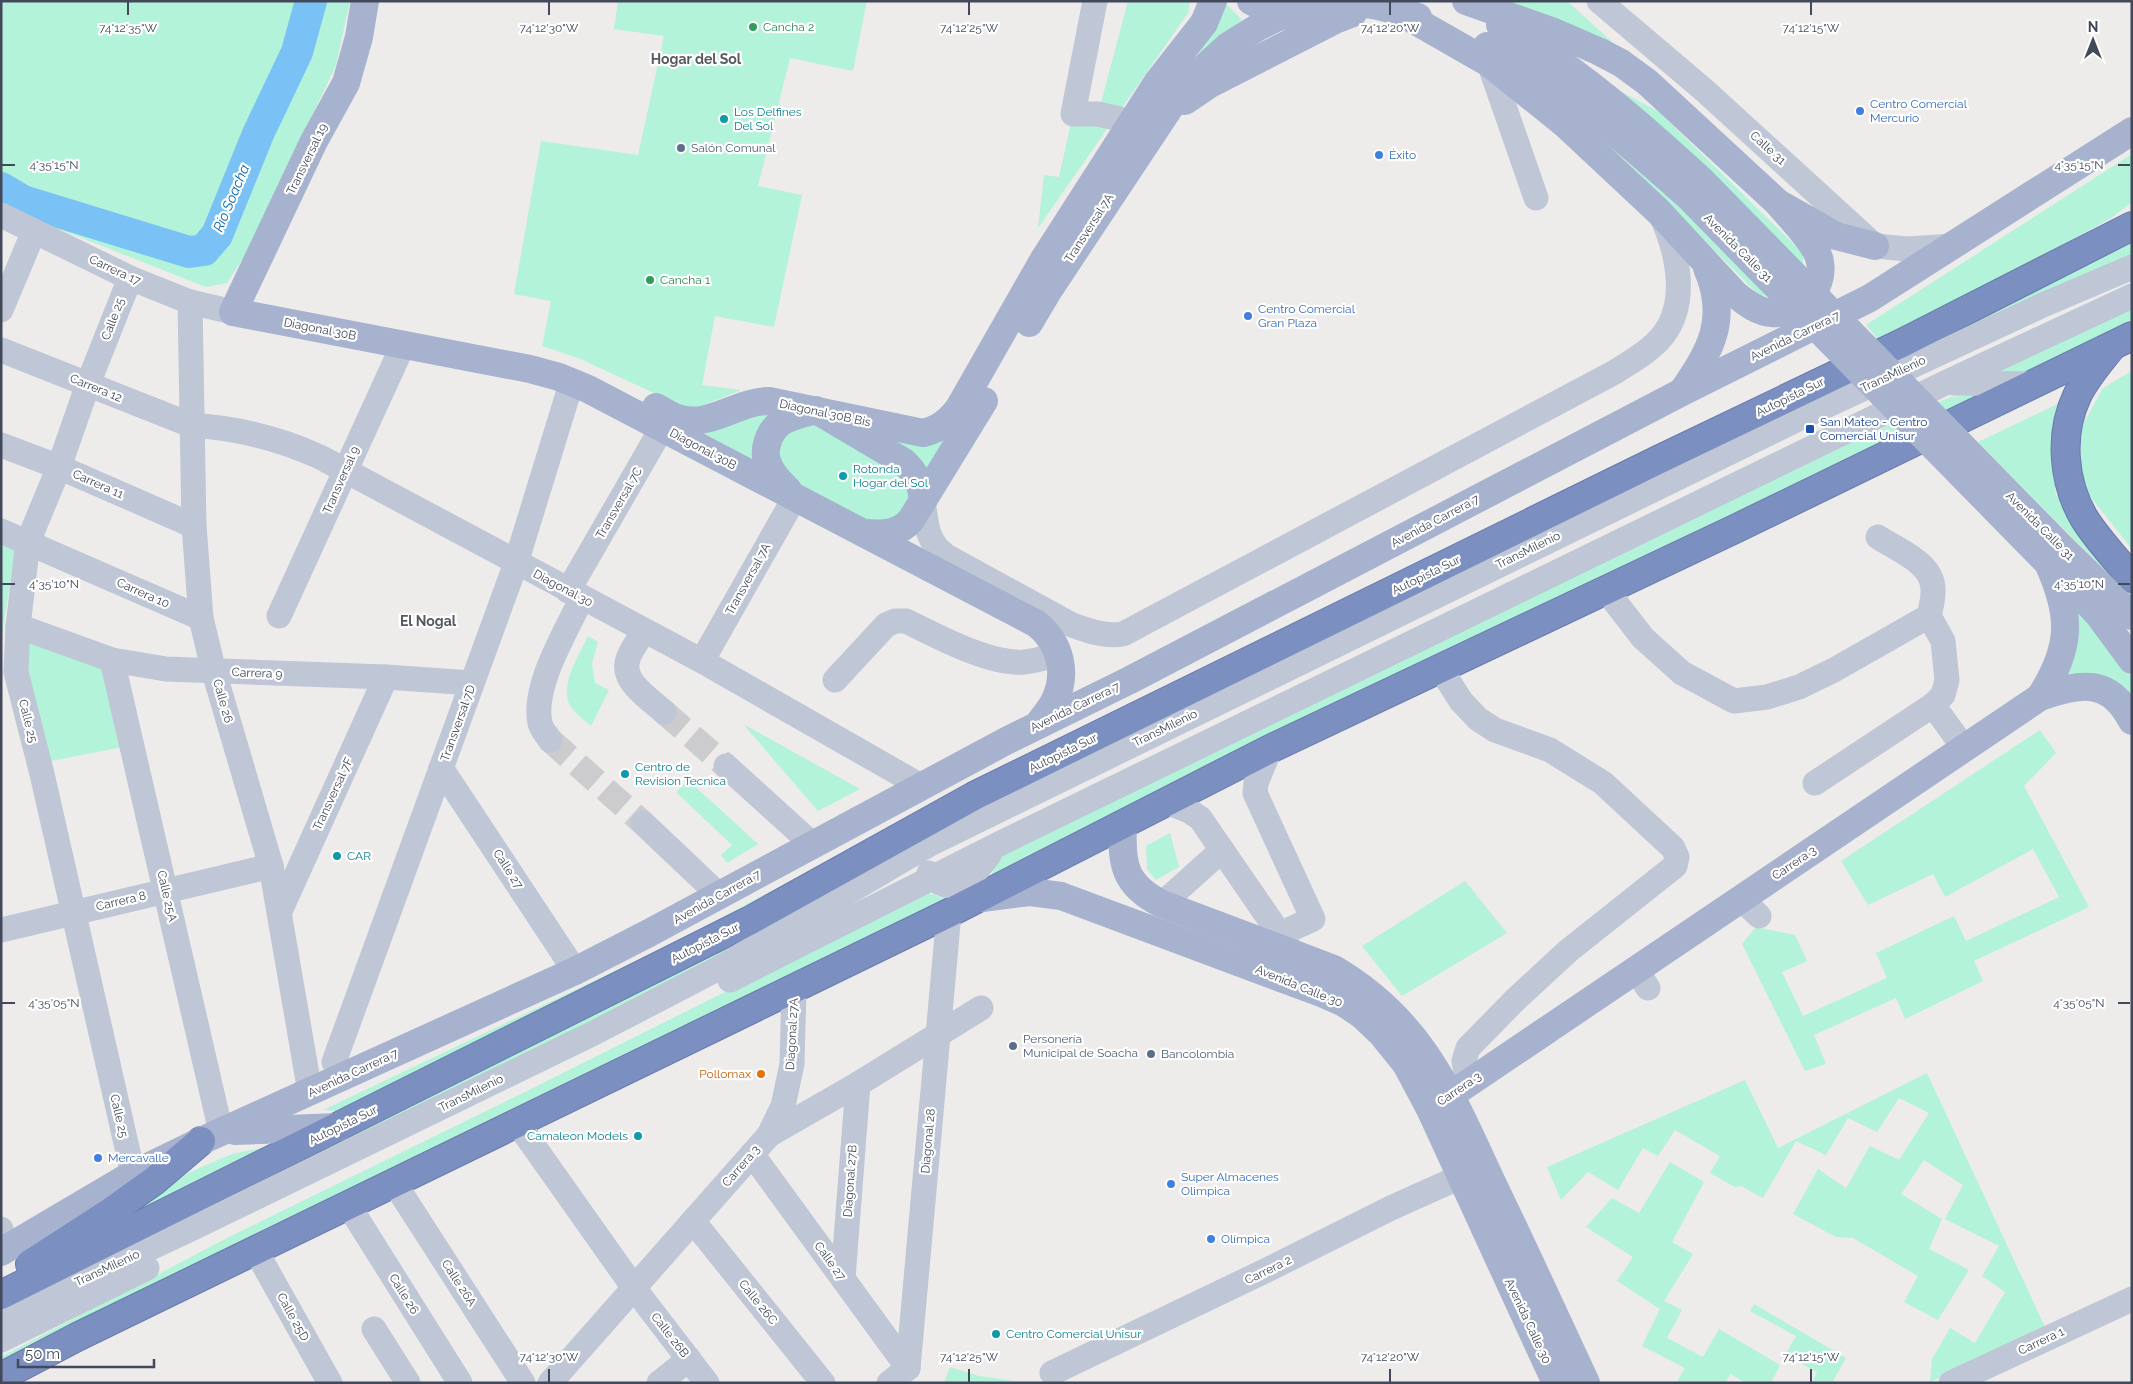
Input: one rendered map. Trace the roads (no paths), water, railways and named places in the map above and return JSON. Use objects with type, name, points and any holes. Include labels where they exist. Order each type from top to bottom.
[{"type":"highway","name":"Autopista Sur","points":[[1,1295],[749,921],[974,796],[1649,464],[1900,344],[2132,226]]},
{"type":"highway","points":[[13,1376],[77,1337],[949,913],[1270,749],[1606,590],[2122,340]]},
{"type":"highway","points":[[2122,340],[2087,379],[2076,397],[2068,424],[2065,456],[2072,494],[2084,518],[2132,578]]},
{"type":"highway","points":[[1,1283],[147,1186],[211,1136]]},
{"type":"main road","name":"Transversal 19","points":[[237,304],[314,141],[346,83],[359,37],[365,1]]},
{"type":"main road","name":"Transversal 7A","points":[[923,499],[989,392],[1146,122],[1157,83],[1204,23],[1213,1]]},
{"type":"main road","name":"Avenida Calle 31","points":[[1251,1],[1261,7],[1279,12],[1316,6],[1349,3],[1363,4],[1430,20],[1523,66],[1584,106],[1695,189]]},
{"type":"main road","name":"Avenida Calle 31","points":[[1456,1],[1554,59],[1642,128],[1695,189],[2056,556],[2132,616]]},
{"type":"main road","points":[[1146,122],[1186,100],[1210,84],[1335,20],[1354,13],[1391,10],[1489,63],[1565,124],[1659,212],[1704,262],[1747,304],[1773,314],[1788,311],[1802,304],[1810,297],[1817,286],[1820,275],[1820,261],[1807,238],[1778,203],[1635,72],[1598,51],[1554,32],[1466,1]]},
{"type":"main road","name":"Transversal 7A","points":[[923,433],[935,430],[948,422],[959,408],[1044,259],[1146,122],[1228,46],[1278,18],[1316,6]]},
{"type":"main road","name":"Avenida Carrera 7","points":[[2,1244],[133,1174],[211,1136],[575,971],[720,896],[921,786],[1139,675],[1682,392],[1870,298],[2132,131]]},
{"type":"main road","points":[[1778,203],[1836,236],[1875,246]]},
{"type":"main road","points":[[1682,392],[1698,368],[1716,325],[1717,299],[1704,262]]},
{"type":"main road","name":"Diagonal 30B","points":[[237,304],[403,344],[530,369],[572,381],[666,421]]},
{"type":"main road","name":"Diagonal 30B","points":[[237,304],[544,355],[585,369],[666,421],[795,497],[1038,624],[1048,632],[1062,668],[1058,693],[1054,704],[1037,726]]},
{"type":"main road","name":"Diagonal 30B Bis","points":[[666,421],[708,418],[758,401],[784,403],[923,433]]},
{"type":"main road","points":[[795,497],[774,475],[768,464],[767,443],[771,434],[784,421],[816,410],[904,462],[918,480],[923,499],[904,528],[884,534],[864,533]]},
{"type":"main road","name":"Avenida Calle 31","points":[[2056,556],[2132,660]]},
{"type":"main road","name":"Carrera 3","points":[[1450,1095],[1642,979],[1750,907],[1964,748],[2040,697],[2060,660],[2065,640],[2066,620],[2056,556]]},
{"type":"main road","points":[[2040,697],[2072,687],[2095,688],[2116,698],[2127,711],[2132,721]]},
{"type":"main road","name":"Avenida Calle 30","points":[[1122,825],[1122,855],[1128,873],[1137,888],[1147,897],[1168,906],[1287,945],[1334,968],[1377,998],[1416,1039],[1450,1095],[1473,1172],[1556,1383]]},
{"type":"main road","name":"Avenida Calle 30","points":[[978,898],[1046,892],[1122,918],[1344,1003],[1375,1027],[1395,1048],[1450,1095]]},
{"type":"main road","points":[[1163,934],[1175,923],[1168,906]]},
{"type":"main road","points":[[211,1136],[338,1127]]},
{"type":"main road","name":"Avenida Calle 30","points":[[1473,1172],[1586,1383]]},
{"type":"street","points":[[1095,1],[1073,114],[1098,114],[1146,122]]},
{"type":"street","name":"Calle 31","points":[[1599,1],[1708,85],[1875,246]]},
{"type":"street","points":[[1489,63],[1536,198]]},
{"type":"street","points":[[923,499],[931,542],[946,556],[1072,625],[1091,632],[1123,634],[1616,372],[1648,350],[1664,334],[1673,317],[1678,293],[1678,270],[1672,244],[1659,212]]},
{"type":"street","name":"Carrera 17","points":[[1,216],[130,278],[190,302],[237,304]]},
{"type":"street","points":[[1,310],[34,231]]},
{"type":"street","points":[[1875,246],[1908,249],[1953,246]]},
{"type":"street","name":"TransMilenio","points":[[1,1318],[217,1216],[594,1033],[722,966],[930,844],[1800,418],[2052,301],[2132,267]]},
{"type":"street","name":"Calle 25","points":[[130,278],[28,542],[18,626],[9,672],[73,913],[133,1174]]},
{"type":"street","points":[[930,844],[926,856],[926,868],[932,878],[949,886],[960,884],[967,880],[999,844],[1945,383],[2132,296]]},
{"type":"street","name":"Calle 26","points":[[190,302],[194,526],[201,618],[214,672],[271,866],[310,1092]]},
{"type":"street","name":"Transversal 9","points":[[279,616],[403,344]]},
{"type":"street","name":"Carrera 12","points":[[1,350],[192,425]]},
{"type":"street","name":"Transversal 7D","points":[[334,1062],[516,563],[572,381]]},
{"type":"street","points":[[1945,383],[2033,384]]},
{"type":"street","name":"Transversal 7C","points":[[550,740],[540,725],[538,702],[575,594],[666,421]]},
{"type":"street","name":"Diagonal 30","points":[[192,425],[266,436],[299,447],[702,661],[921,786]]},
{"type":"street","name":"Carrera 11","points":[[1,445],[58,467],[194,526]]},
{"type":"street","name":"Transversal 7A","points":[[702,661],[795,497]]},
{"type":"street","name":"Carrera 10","points":[[1,531],[201,618]]},
{"type":"street","points":[[1815,783],[1933,705],[1943,695],[1947,680],[1943,642],[1929,616],[1934,591],[1930,577],[1922,565],[1878,537]]},
{"type":"street","points":[[1606,590],[1643,638],[1682,673],[1734,701],[1766,697],[1799,687],[1929,616]]},
{"type":"street","points":[[836,680],[879,631],[894,621],[906,621],[974,652],[1013,662],[1038,660],[1058,654]]},
{"type":"street","name":"Carrera 9","points":[[18,626],[112,660],[166,669],[472,682]]},
{"type":"street","points":[[644,631],[627,660],[627,672],[632,683],[664,712]]},
{"type":"street","name":"Calle 25A","points":[[112,660],[165,891],[211,1136]]},
{"type":"street","points":[[1440,668],[1461,701],[1478,719],[1495,730],[1550,750],[1603,783],[1673,848],[1677,861],[1675,866],[1568,951],[1514,1000],[1468,1048],[1450,1095]]},
{"type":"street","name":"Transversal 7F","points":[[280,911],[386,677]]},
{"type":"street","points":[[1933,705],[1964,748]]},
{"type":"street","points":[[1270,749],[1256,783],[1255,793],[1313,919],[1291,929],[1287,945]]},
{"type":"street","points":[[726,766],[812,844]]},
{"type":"street","name":"Calle 27","points":[[441,768],[575,971]]},
{"type":"street","points":[[1167,802],[1190,811],[1200,818],[1287,945]]},
{"type":"street","points":[[643,822],[720,896]]},
{"type":"street","points":[[1168,906],[1222,850]]},
{"type":"street","name":"Carrera 8","points":[[1,930],[271,866]]},
{"type":"street","name":"TransMilenio","points":[[1,1340],[421,1136],[932,878]]},
{"type":"street","name":"Diagonal 28","points":[[898,1375],[938,1034],[949,913]]},
{"type":"street","name":"Diagonal 27A","points":[[769,1134],[783,1106],[792,1064],[794,989]]},
{"type":"street","name":"Carrera 3","points":[[550,1383],[769,1134],[858,1084],[981,1008]]},
{"type":"street","name":"Diagonal 27B","points":[[843,1278],[858,1084]]},
{"type":"street","name":"Calle 26B","points":[[518,1124],[634,1288],[707,1383]]},
{"type":"street","name":"Calle 27","points":[[752,1154],[843,1278],[898,1375]]},
{"type":"street","name":"Carrera 2","points":[[1052,1373],[1265,1272],[1391,1208],[1473,1172]]},
{"type":"street","name":"Calle 26A","points":[[395,1184],[523,1383]]},
{"type":"street","name":"Calle 26","points":[[349,1206],[460,1383]]},
{"type":"street","name":"Calle 26C","points":[[693,1221],[814,1379]]},
{"type":"street","name":"Calle 25D","points":[[256,1251],[330,1383]]},
{"type":"street","name":"Carrera 1","points":[[1951,1383],[2132,1300]]},
{"type":"street","points":[[374,1329],[408,1383]]},
{"type":"street","points":[[659,1383],[689,1359]]},
{"type":"waterway","name":"Río Soacha","points":[[1,188],[23,201],[189,252],[204,250],[217,235],[258,134],[297,52],[311,1]]},
{"type":"tunnel","points":[[664,712],[726,766]]},
{"type":"tunnel","points":[[550,740],[643,823]]},
{"type":"place","name":"Cancha 2","points":[[753,27]]},
{"type":"place","name":"Centro Comercial Mercurio","points":[[1860,111]]},
{"type":"place","name":"Los Delfines Del Sol","points":[[724,119]]},
{"type":"place","name":"Salón Comunal","points":[[681,148]]},
{"type":"place","name":"Éxito","points":[[1379,155]]},
{"type":"place","name":"Cancha 1","points":[[650,280]]},
{"type":"place","name":"Centro Comercial Gran Plaza","points":[[1248,316]]},
{"type":"place","name":"San Mateo - Centro Comercial Unisur","points":[[1810,429]]},
{"type":"place","name":"Rotonda Hogar del Sol","points":[[843,476]]},
{"type":"place","name":"Centro de Revision Tecnica","points":[[625,774]]},
{"type":"place","name":"CAR","points":[[337,856]]},
{"type":"place","name":"Personería Municipal de Soacha","points":[[1013,1046]]},
{"type":"place","name":"Bancolombia","points":[[1151,1054]]},
{"type":"place","name":"Pollomax","points":[[761,1074]]},
{"type":"place","name":"Camaleon Models","points":[[638,1136]]},
{"type":"place","name":"Mercavalle","points":[[98,1158]]},
{"type":"place","name":"Super Almacenes Olimpica","points":[[1171,1184]]},
{"type":"place","name":"Olímpica","points":[[1211,1239]]},
{"type":"place","name":"Centro Comercial Unisur","points":[[996,1334]]},
{"type":"district","name":"Hogar del Sol","points":[[696,59]]},
{"type":"district","name":"El Nogal","points":[[428,621]]}]
